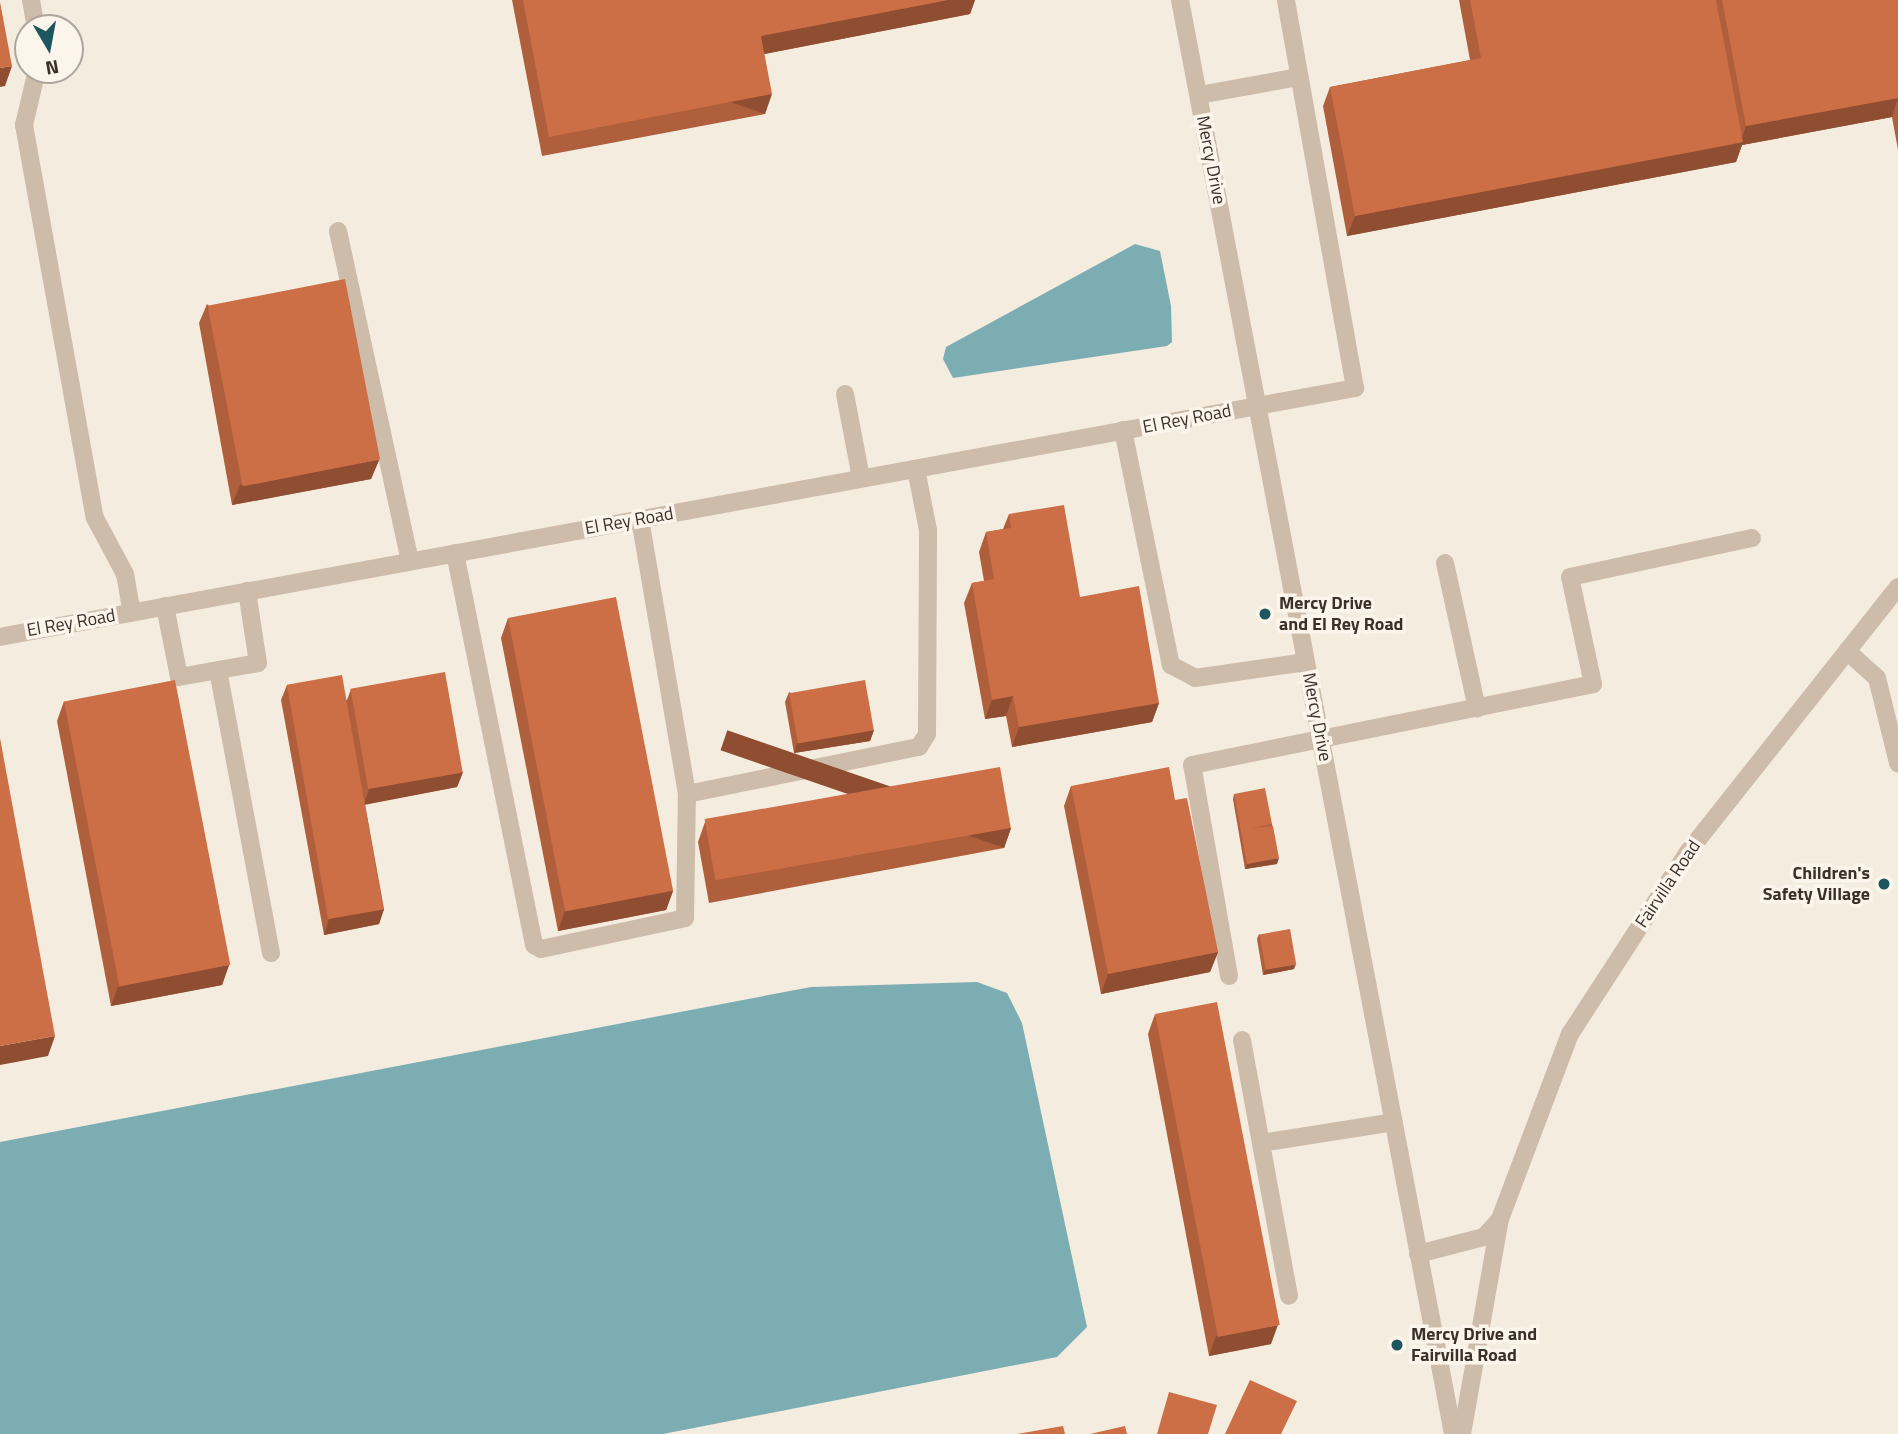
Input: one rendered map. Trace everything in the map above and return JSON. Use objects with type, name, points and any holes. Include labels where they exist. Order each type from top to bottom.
[{"type":"street","name":"Mercy Drive","points":[[1181,0],[1453,1434]]},
{"type":"street","points":[[1199,95],[1299,77],[1286,0]]},
{"type":"street","name":"El Rey Road","points":[[0,636],[1355,388],[1299,77]]},
{"type":"street","points":[[34,84],[24,125],[95,518],[125,574],[132,612]]},
{"type":"street","points":[[338,231],[410,561]]},
{"type":"street","points":[[845,394],[862,478]]},
{"type":"street","points":[[1123,430],[1171,664],[1195,678],[1306,662]]},
{"type":"street","points":[[687,794],[919,747],[927,734],[928,530],[916,469]]},
{"type":"street","points":[[454,553],[534,945],[555,947],[685,918],[687,794],[640,519]]},
{"type":"street","points":[[1229,976],[1192,765],[1321,742],[1593,684],[1570,577],[1752,538]]},
{"type":"street","points":[[1445,563],[1477,709]]},
{"type":"street","name":"Fairvilla Road","points":[[1462,1434],[1500,1219],[1570,1034],[1688,852],[1898,587]]},
{"type":"street","points":[[165,606],[179,677],[258,663],[247,591]]},
{"type":"street","points":[[1847,651],[1877,678],[1897,754]]},
{"type":"street","points":[[219,670],[271,953]]},
{"type":"street","points":[[1242,1040],[1289,1296]]},
{"type":"street","points":[[1261,1143],[1393,1122]]},
{"type":"street","points":[[1418,1254],[1484,1237],[1500,1219]]},
{"type":"water","points":[[1135,244],[1160,251],[1171,306],[1172,342],[1167,346],[953,378],[943,359],[946,347]]},
{"type":"water","points":[[977,982],[1007,993],[1022,1023],[1087,1327],[1057,1357],[663,1434],[0,1434],[0,1142],[811,987]]},
{"type":"building","points":[[523,0],[948,0],[761,36],[772,94],[549,137]]},
{"type":"building","points":[[1470,0],[1716,0],[1743,142],[1355,216],[1330,87],[1481,58]]},
{"type":"building","points":[[1722,0],[1898,0],[1898,98],[1746,126]]},
{"type":"building","points":[[0,2],[12,66],[0,68]]},
{"type":"building","points":[[345,279],[380,460],[243,486],[208,306]]},
{"type":"building","points":[[1064,505],[1080,597],[1139,586],[1159,703],[1019,727],[1013,696],[992,700],[972,583],[994,579],[986,532],[1011,528],[1009,514]]},
{"type":"building","points":[[616,597],[673,891],[565,911],[508,618]]},
{"type":"building","points":[[445,672],[463,772],[368,789],[350,689]]},
{"type":"building","points":[[342,675],[383,909],[328,919],[287,685]]},
{"type":"building","points":[[175,680],[230,965],[119,986],[64,702]]},
{"type":"building","points":[[865,680],[874,730],[798,744],[789,693]]},
{"type":"building","points":[[0,738],[55,1036],[0,1046]]},
{"type":"building","points":[[1000,767],[1011,828],[715,880],[705,819]]},
{"type":"building","points":[[1169,767],[1175,800],[1187,798],[1218,952],[1108,974],[1071,786]]},
{"type":"building","points":[[1265,788],[1272,824],[1252,828],[1273,826],[1279,858],[1247,864],[1234,794]]},
{"type":"building","points":[[1290,929],[1296,964],[1266,970],[1259,934]]},
{"type":"building","points":[[1217,1002],[1280,1325],[1218,1337],[1155,1014]]},
{"type":"building","points":[[1250,1380],[1297,1401],[1281,1434],[1225,1434]]},
{"type":"building","points":[[1169,1392],[1217,1405],[1208,1434],[1157,1434]]},
{"type":"building","points":[[1063,1426],[1065,1434],[1017,1434]]},
{"type":"building","points":[[1125,1426],[1127,1434],[1090,1434]]},
{"type":"place","name":"Mercy Drive and El Rey Road","points":[[1265,614]]},
{"type":"place","name":"Children's Safety Village","points":[[1884,884]]},
{"type":"place","name":"Mercy Drive and Fairvilla Road","points":[[1397,1345]]}]
